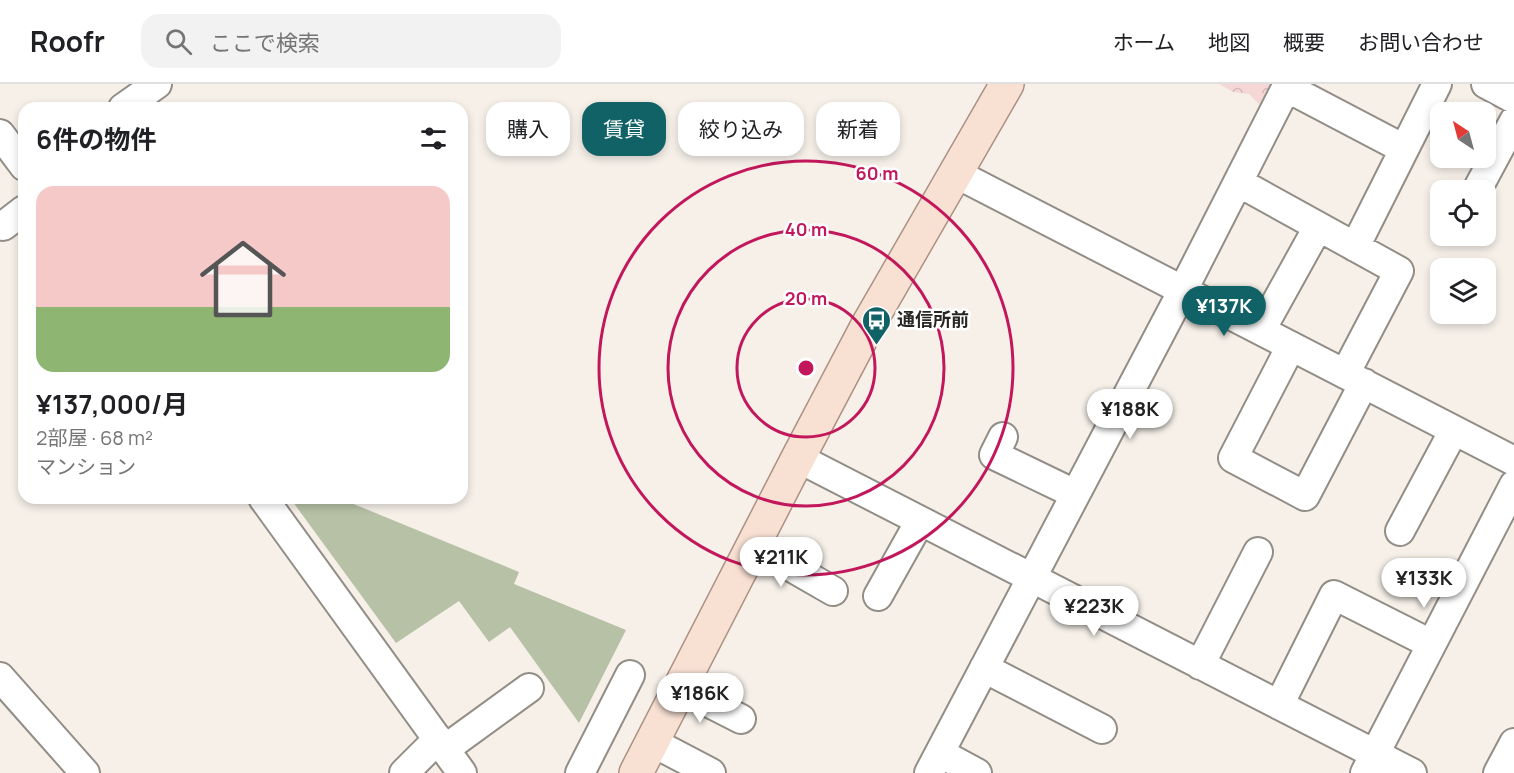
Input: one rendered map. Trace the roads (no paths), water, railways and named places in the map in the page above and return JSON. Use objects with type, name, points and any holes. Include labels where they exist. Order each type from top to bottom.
[{"type":"main road","points":[[636,773],[868,325],[1007,84]]},
{"type":"street","points":[[132,102],[157,84]]},
{"type":"street","points":[[1355,247],[1437,84]]},
{"type":"street","points":[[1486,84],[1514,99]]},
{"type":"street","points":[[977,773],[934,763],[1183,290],[1287,86],[1404,149]]},
{"type":"street","points":[[1482,180],[1514,122]]},
{"type":"street","points":[[0,134],[18,158]]},
{"type":"street","points":[[955,173],[1514,461]]},
{"type":"street","points":[[1238,182],[1399,271],[1305,496],[1233,458],[1291,346]]},
{"type":"street","points":[[1261,330],[1318,227]]},
{"type":"street","points":[[1400,531],[1454,430]]},
{"type":"street","points":[[1003,437],[994,455],[1075,494]]},
{"type":"street","points":[[798,458],[1280,705],[1370,763],[1412,773]]},
{"type":"street","points":[[1370,763],[1514,485]]},
{"type":"street","points":[[267,504],[462,773]]},
{"type":"street","points":[[878,596],[920,521]]},
{"type":"street","points":[[753,545],[833,591]]},
{"type":"street","points":[[1200,665],[1258,552]]},
{"type":"street","points":[[1280,705],[1334,595],[1431,644]]},
{"type":"street","points":[[984,668],[1102,729]]},
{"type":"street","points":[[580,773],[630,675]]},
{"type":"street","points":[[0,677],[86,773]]},
{"type":"street","points":[[404,773],[441,744],[529,688]]},
{"type":"street","points":[[680,688],[741,719]]},
{"type":"street","points":[[652,742],[711,773]]},
{"type":"street","points":[[1498,773],[1514,743]]},
{"type":"place","name":"通信所前","points":[[876,346]]}]
